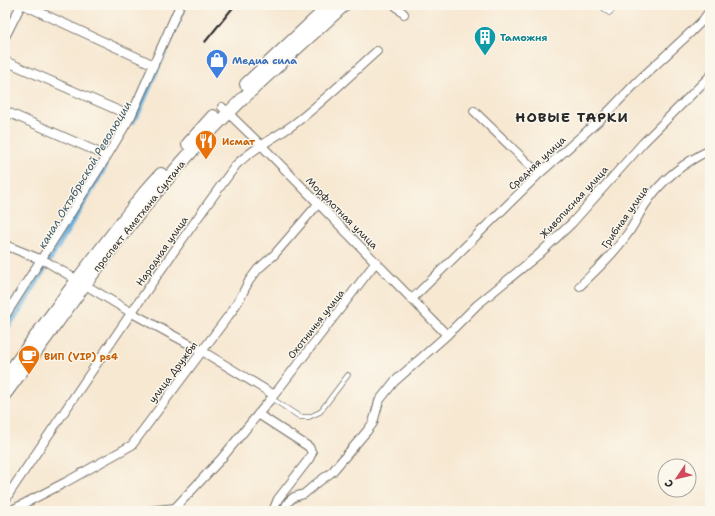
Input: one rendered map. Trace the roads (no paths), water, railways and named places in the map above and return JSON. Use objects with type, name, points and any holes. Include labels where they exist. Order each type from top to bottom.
[{"type":"main road","points":[[5,394],[144,193],[224,110],[330,5]]},
{"type":"main road","points":[[224,110],[344,5]]},
{"type":"main road","points":[[5,378],[81,283]]},
{"type":"street","points":[[5,37],[22,5],[154,64]]},
{"type":"street","points":[[5,316],[44,261],[132,116],[180,5]]},
{"type":"street","points":[[395,5],[404,14]]},
{"type":"street","name":"Средняя улица","points":[[412,299],[539,174],[604,116],[637,82],[691,32],[703,20],[710,10]]},
{"type":"street","name":"Народная улица","points":[[5,500],[192,225],[236,165],[245,156],[286,130],[309,112],[377,51]]},
{"type":"street","points":[[5,61],[132,116]]},
{"type":"street","name":"Живописная улица","points":[[283,511],[289,501],[294,497],[304,494],[317,482],[332,472],[373,423],[379,400],[394,382],[447,335],[477,305],[538,254],[572,223],[643,143],[710,76]]},
{"type":"street","name":"Морфлотная улица","points":[[224,110],[262,146],[447,335]]},
{"type":"street","points":[[5,111],[107,156]]},
{"type":"street","points":[[474,111],[539,174]]},
{"type":"street","name":"Грибная улица","points":[[580,286],[614,252],[627,235],[646,202],[661,183],[695,157],[710,150]]},
{"type":"street","name":"улица Дружбы","points":[[10,511],[132,445],[239,300],[258,269],[274,255],[318,204]]},
{"type":"street","points":[[5,245],[44,261],[64,272],[132,313],[202,351],[273,396]]},
{"type":"street","name":"Охотничья улица","points":[[148,511],[174,509],[221,459],[273,396],[376,262]]},
{"type":"street","points":[[258,414],[309,447],[312,453],[278,499],[273,511]]},
{"type":"lane","points":[[600,5],[608,13],[618,5]]},
{"type":"lane","points":[[273,396],[300,417],[309,417],[320,412],[348,374]]},
{"type":"waterway","name":"канал Октябрьской Революции","points":[[132,121],[138,111],[184,5]]},
{"type":"waterway","name":"канал Октябрьской Революции","points":[[5,329],[22,305],[104,167]]},
{"type":"railway","points":[[205,42],[235,5]]},
{"type":"place","name":"Таможня","points":[[485,56]]},
{"type":"place","name":"Медиа сила","points":[[217,80]]},
{"type":"place","name":"Исмат","points":[[206,160]]},
{"type":"place","name":"ВИП (VIP) ps4","points":[[29,376]]},
{"type":"district","name":"НОВЫЕ ТАРКИ","points":[[572,117]]}]
